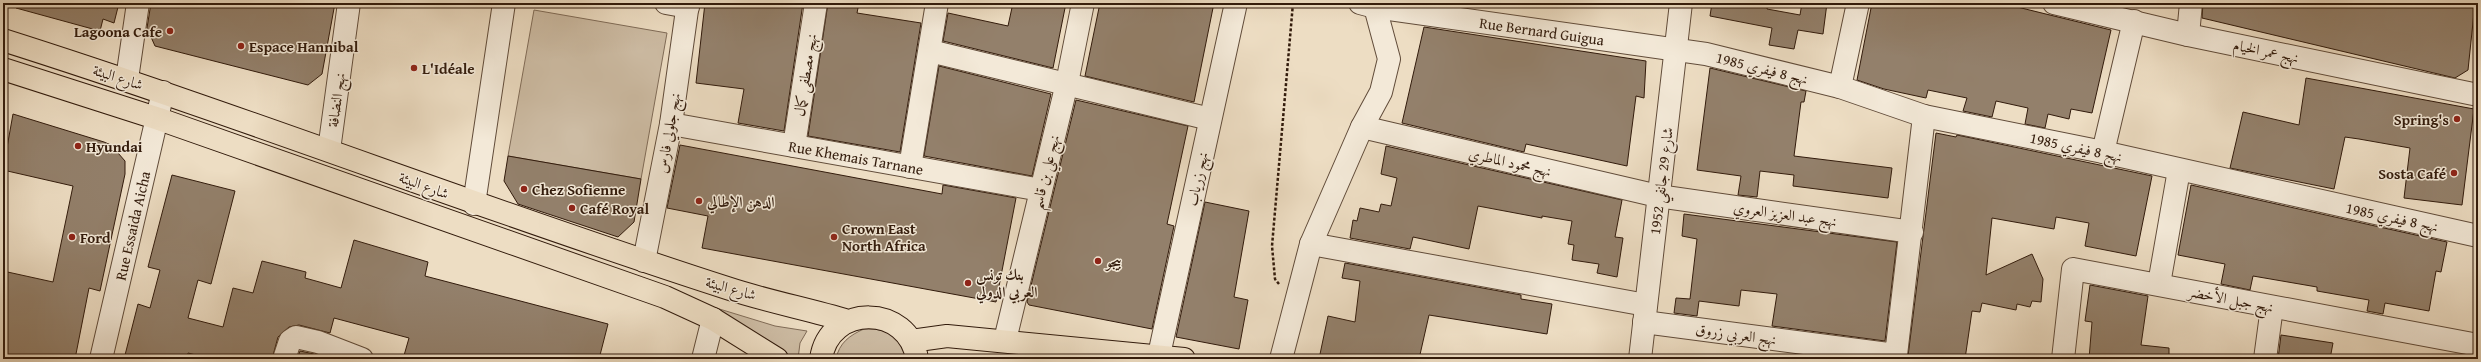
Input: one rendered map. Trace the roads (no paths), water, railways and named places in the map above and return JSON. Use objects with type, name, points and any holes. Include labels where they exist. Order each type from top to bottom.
[{"type":"main road","name":"شارع البيئة","points":[[3,40],[127,79],[329,150],[474,204],[644,261],[730,289],[848,321]]},
{"type":"main road","name":"شارع البيئة","points":[[3,69],[159,119],[666,297],[712,319],[778,359]]},
{"type":"main road","points":[[821,359],[822,349],[832,332],[848,321],[865,316],[883,318],[900,327],[914,350],[947,336],[1005,340],[1159,355],[1184,359]]},
{"type":"street","points":[[127,79],[138,3]]},
{"type":"street","name":"نهج النضافة","points":[[329,150],[349,3]]},
{"type":"street","points":[[474,204],[504,3]]},
{"type":"street","points":[[666,3],[688,5]]},
{"type":"street","name":"نهج مصطفى كمال","points":[[794,146],[816,3]]},
{"type":"street","points":[[910,167],[937,3]]},
{"type":"street","name":"نهج علي بن قاسم","points":[[1005,340],[1067,83],[1084,3]]},
{"type":"street","name":"نهج زرياب","points":[[1159,355],[1236,3]]},
{"type":"street","name":"شارع 29 جانفي 1952","points":[[1640,359],[1681,3]]},
{"type":"street","points":[[1840,87],[1858,3]]},
{"type":"street","name":"نهج عمر الخيام","points":[[2054,3],[2188,35],[2478,95]]},
{"type":"street","points":[[2188,35],[2191,3]]},
{"type":"street","name":"نهج جلولي فارس","points":[[644,261],[671,124],[688,5]]},
{"type":"street","points":[[1281,359],[1311,244],[1362,127],[1381,92],[1389,59],[1367,5]]},
{"type":"street","name":"Rue Bernard Guigua","points":[[1367,5],[1676,50]]},
{"type":"street","points":[[2102,152],[2134,21]]},
{"type":"street","name":"نهج 8 فيفري 1985","points":[[1676,50],[1706,54],[1840,87],[1924,116],[2102,152],[2478,236]]},
{"type":"street","points":[[930,51],[1067,83],[1210,119]]},
{"type":"street","name":"Rue Essaida Aicha","points":[[101,359],[159,119],[163,92]]},
{"type":"street","points":[[1912,232],[1924,116]]},
{"type":"street","name":"Rue Khemais Tarnane","points":[[671,124],[1041,190]]},
{"type":"street","name":"نهج محمود الماطري","points":[[1362,127],[1658,196]]},
{"type":"street","points":[[2159,284],[2179,170]]},
{"type":"street","name":"نهج عبد العزيز العروي","points":[[1658,196],[1912,232]]},
{"type":"street","name":"نهج العربي زروق","points":[[1645,314],[1893,356],[1898,351],[1912,232]]},
{"type":"street","points":[[1311,244],[1645,314]]},
{"type":"street","name":"نهج جبل الأخضر","points":[[2063,359],[2073,269],[2478,345]]},
{"type":"street","points":[[2265,359],[2272,307]]},
{"type":"street","points":[[703,359],[712,319]]},
{"type":"street","points":[[284,359],[290,341],[296,337],[318,342],[362,359]]},
{"type":"street","points":[[2476,359],[2478,345]]},
{"type":"place","name":"Lagoona Cafe","points":[[170,31]]},
{"type":"place","name":"Espace Hannibal","points":[[241,46]]},
{"type":"place","name":"L'Idéale","points":[[414,68]]},
{"type":"place","name":"Spring's","points":[[2457,119]]},
{"type":"place","name":"Hyundai","points":[[78,146]]},
{"type":"place","name":"Sosta Café","points":[[2454,173]]},
{"type":"place","name":"Chez Sofienne","points":[[524,189]]},
{"type":"place","name":"الدهن الإطالي","points":[[699,201]]},
{"type":"place","name":"Café Royal","points":[[572,208]]},
{"type":"place","name":"Ford","points":[[72,237]]},
{"type":"place","name":"Crown East North Africa","points":[[834,237]]},
{"type":"place","name":"بيجو","points":[[1098,261]]},
{"type":"place","name":"بنك تونس العربي الدولي","points":[[968,283]]}]
